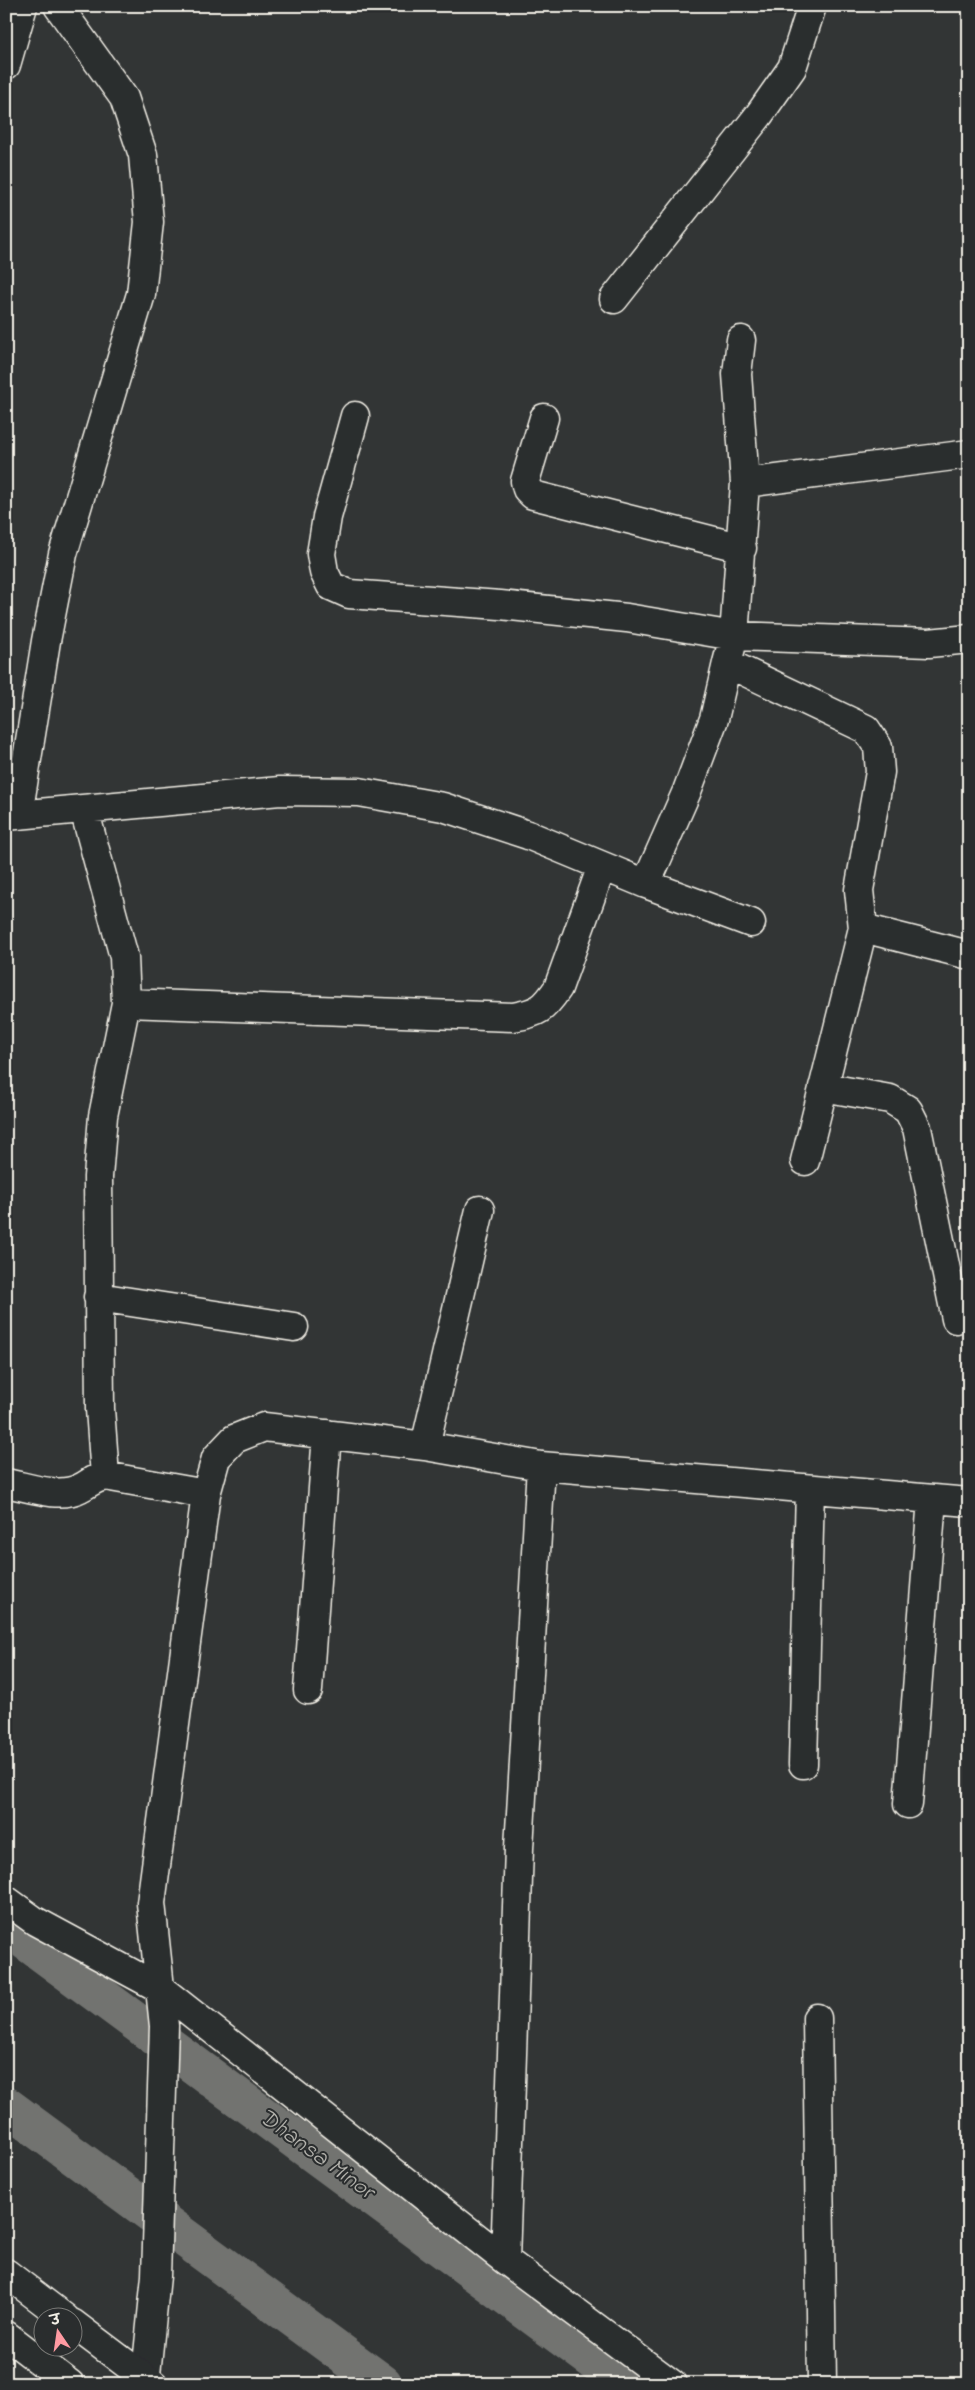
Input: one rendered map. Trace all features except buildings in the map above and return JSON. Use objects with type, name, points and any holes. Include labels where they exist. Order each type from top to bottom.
[{"type":"street","points":[[6,65],[23,6]]},
{"type":"street","points":[[58,6],[124,98],[143,155],[149,222],[141,294],[63,554],[12,816],[280,791],[359,792],[443,807],[528,836],[646,884],[751,923]]},
{"type":"street","points":[[614,299],[759,115],[792,68],[812,6]]},
{"type":"street","points":[[646,884],[687,791],[710,728],[734,636],[746,483],[737,374],[741,340]]},
{"type":"street","points":[[354,416],[327,517],[321,554],[324,572],[331,586],[349,594],[627,618],[734,636],[929,643],[969,639]]},
{"type":"street","points":[[544,418],[525,481],[532,495],[742,548]]},
{"type":"street","points":[[746,483],[969,454]]},
{"type":"street","points":[[728,663],[866,729],[878,747],[880,772],[860,890],[863,928],[805,1161]]},
{"type":"street","points":[[84,809],[124,957],[126,1003],[103,1116],[98,1177],[100,1409],[105,1476]]},
{"type":"street","points":[[126,1003],[513,1018],[531,1014],[546,1005],[558,988],[602,866]]},
{"type":"street","points":[[863,928],[969,955]]},
{"type":"street","points":[[823,1087],[890,1099],[908,1110],[917,1128],[956,1319]]},
{"type":"street","points":[[425,1446],[480,1210]]},
{"type":"street","points":[[98,1297],[294,1327]]},
{"type":"street","points":[[148,2382],[156,2276],[164,2026],[151,1903],[206,1494],[216,1458],[234,1439],[264,1427],[425,1446],[541,1466],[969,1502]]},
{"type":"street","points":[[308,1690],[327,1434]]},
{"type":"street","points":[[505,2260],[519,1848],[541,1466]]},
{"type":"street","points":[[6,1483],[66,1492],[81,1488],[91,1479],[105,1476],[206,1494]]},
{"type":"street","points":[[803,1764],[810,1488]]},
{"type":"street","points":[[908,1804],[932,1499]]},
{"type":"street","points":[[6,1900],[35,1921],[161,1989],[505,2260],[672,2384]]},
{"type":"street","points":[[817,2018],[822,2384]]},
{"type":"street","points":[[6,2273],[52,2308]]},
{"type":"street","points":[[82,2331],[148,2382]]},
{"type":"street","points":[[6,2335],[70,2384]]},
{"type":"waterway","name":"Dhansa Minor","points":[[6,1926],[626,2384]]},
{"type":"waterway","points":[[6,2106],[383,2384]]}]
